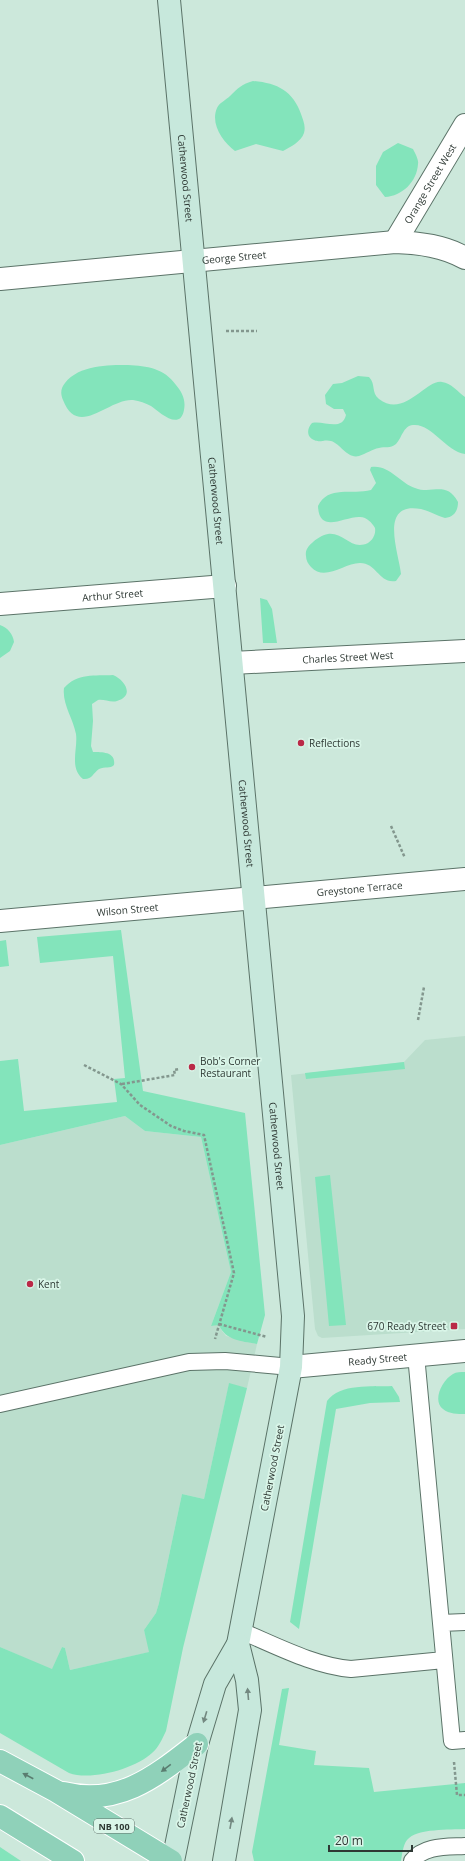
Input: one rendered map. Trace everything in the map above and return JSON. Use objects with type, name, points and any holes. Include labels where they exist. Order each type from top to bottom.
[{"type":"main road","name":"Catherwood Street","points":[[169,0],[291,1292],[293,1343],[291,1367],[239,1638],[215,1684],[197,1744],[172,1861]]},
{"type":"main road","name":"Catherwood Street","points":[[224,1861],[250,1710],[247,1680],[239,1638]]},
{"type":"main road","points":[[56,1791],[75,1796],[88,1796],[109,1794],[131,1789],[150,1780],[197,1744]]},
{"type":"main road","name":"NB 100","points":[[0,1761],[56,1791],[172,1861]]},
{"type":"main road","points":[[0,1816],[73,1861]]},
{"type":"main road","points":[[26,1833],[56,1861]]},
{"type":"street","name":"Orange Street West","points":[[395,242],[465,125]]},
{"type":"street","name":"George Street","points":[[0,279],[395,242],[430,245],[465,258]]},
{"type":"street","name":"Arthur Street","points":[[0,604],[224,586]]},
{"type":"street","name":"Charles Street West","points":[[232,663],[465,651]]},
{"type":"street","name":"Greystone Terrace","points":[[254,898],[465,879]]},
{"type":"street","name":"Wilson Street","points":[[0,921],[254,898]]},
{"type":"street","name":"Ready Street","points":[[291,1367],[465,1352]]},
{"type":"lane","points":[[416,1356],[444,1660],[458,1740]]},
{"type":"lane","points":[[0,1404],[189,1362],[209,1360],[291,1367]]},
{"type":"lane","points":[[441,1623],[465,1622]]},
{"type":"lane","points":[[239,1638],[322,1664],[341,1668],[351,1669],[444,1660]]},
{"type":"lane","points":[[412,1861],[423,1851],[465,1846]]},
{"type":"path","points":[[200,331],[257,331]]},
{"type":"path","points":[[391,826],[415,884]]},
{"type":"path","points":[[418,1020],[424,987]]},
{"type":"path","points":[[84,1065],[121,1084],[140,1105],[171,1126],[184,1131],[204,1135],[234,1273],[209,1360]]},
{"type":"path","points":[[121,1084],[175,1075],[174,1070],[180,1069]]},
{"type":"path","points":[[219,1324],[293,1343]]},
{"type":"path","points":[[458,1740],[457,1796],[465,1795]]},
{"type":"shaded area","points":[[465,1036],[465,1329],[322,1338],[318,1336],[315,1329],[291,1075],[404,1062],[425,1040]]},
{"type":"shaded area","points":[[125,1116],[145,1131],[201,1137],[231,1272],[211,1326],[219,1324],[226,1336],[257,1344],[247,1388],[229,1384],[204,1499],[182,1494],[159,1603],[156,1613],[144,1630],[150,1652],[70,1670],[65,1648],[62,1647],[52,1670],[0,1647],[0,1145]]},
{"type":"green space","points":[[253,81],[277,86],[289,94],[298,106],[305,128],[303,136],[298,142],[283,151],[256,144],[235,151],[222,138],[216,126],[215,114],[218,106],[240,87]]},
{"type":"green space","points":[[398,143],[413,149],[418,161],[417,171],[408,187],[397,194],[385,197],[376,185],[376,166],[383,152]]},
{"type":"green space","points":[[128,365],[155,369],[161,371],[171,379],[183,396],[184,410],[182,416],[174,420],[163,415],[151,406],[133,400],[124,401],[85,417],[77,416],[69,411],[61,393],[64,385],[71,377],[86,369],[94,367]]},
{"type":"green space","points":[[358,376],[369,377],[377,397],[388,404],[406,402],[429,386],[436,383],[442,382],[451,386],[465,397],[465,454],[451,448],[426,428],[413,425],[407,428],[394,446],[381,447],[359,456],[351,455],[331,441],[316,441],[311,439],[308,432],[312,423],[341,423],[346,415],[343,409],[334,409],[326,404],[325,395],[333,384],[342,383]]},
{"type":"green space","points":[[371,467],[383,468],[410,486],[421,490],[438,489],[449,492],[458,502],[456,511],[453,515],[445,518],[421,509],[408,509],[399,513],[395,521],[394,531],[401,574],[396,581],[390,581],[382,577],[370,566],[360,563],[335,571],[322,573],[316,571],[308,563],[306,559],[306,552],[309,546],[319,537],[334,534],[357,545],[362,545],[368,543],[374,537],[375,528],[367,519],[363,517],[354,517],[328,522],[323,520],[319,515],[318,506],[322,499],[334,493],[371,490],[376,483],[370,470]]},
{"type":"green space","points":[[260,598],[267,600],[272,609],[277,643],[263,643]]},
{"type":"green space","points":[[0,625],[10,632],[13,636],[14,642],[10,651],[0,658]]},
{"type":"green space","points":[[113,675],[124,684],[127,692],[126,696],[117,701],[112,702],[98,700],[92,704],[93,721],[91,746],[93,752],[111,755],[113,757],[114,765],[99,769],[90,777],[83,779],[76,769],[76,734],[66,705],[64,688],[69,683],[87,676]]},
{"type":"green space","points":[[121,930],[143,1091],[245,1113],[265,1315],[257,1344],[240,1341],[230,1337],[219,1325],[211,1326],[231,1272],[201,1137],[145,1131],[125,1116],[0,1145],[0,1061],[18,1059],[24,1111],[117,1102],[114,1079],[125,1078],[113,956],[40,963],[37,937]]},
{"type":"green space","points":[[6,940],[9,966],[0,967],[0,941]]},
{"type":"green space","points":[[404,1062],[405,1069],[306,1079],[305,1073]]},
{"type":"green space","points":[[330,1175],[346,1325],[329,1326],[315,1177]]},
{"type":"green space","points":[[465,1372],[465,1414],[448,1412],[443,1409],[438,1401],[438,1396],[442,1386],[453,1374]]},
{"type":"green space","points":[[229,1383],[247,1388],[183,1648],[166,1731],[154,1751],[135,1764],[112,1772],[89,1776],[69,1773],[0,1733],[0,1647],[52,1669],[62,1647],[65,1648],[70,1670],[149,1652],[144,1630],[156,1613],[159,1603],[182,1494],[204,1499]]},
{"type":"green space","points":[[366,1386],[392,1386],[399,1397],[400,1402],[370,1403],[336,1409],[299,1629],[290,1622],[327,1401],[340,1391],[348,1389]]},
{"type":"green space","points":[[289,1688],[279,1745],[316,1751],[314,1765],[369,1768],[374,1792],[465,1783],[465,1829],[434,1830],[418,1833],[412,1836],[407,1840],[401,1861],[254,1861],[252,1852],[282,1689]]},
{"type":"green space","points":[[0,1847],[21,1861],[0,1861]]},
{"type":"place","name":"Reflections","points":[[301,743]]},
{"type":"place","name":"Bob's Corner Restaurant","points":[[192,1067]]},
{"type":"place","name":"Kent","points":[[30,1284]]},
{"type":"place","name":"670 Ready Street","points":[[454,1326]]}]
